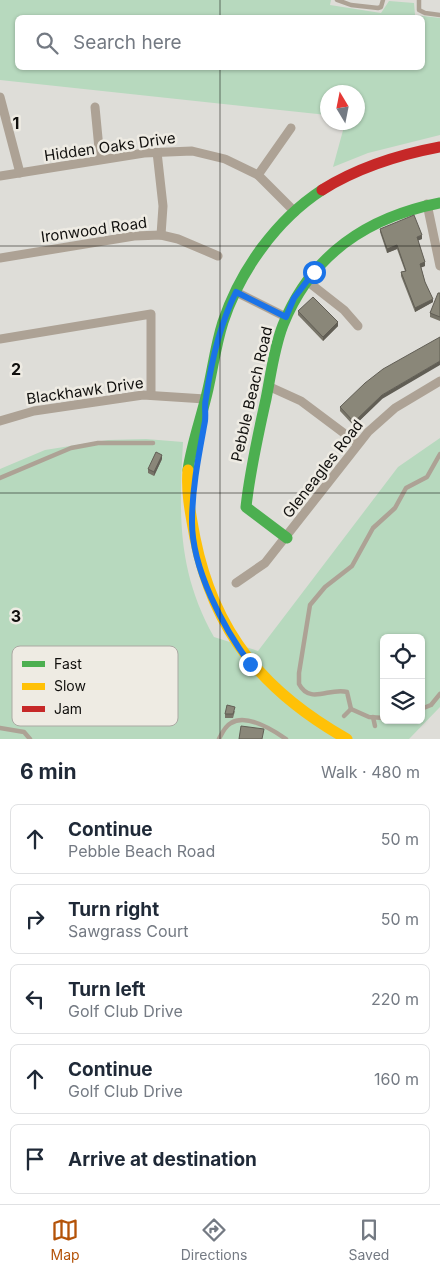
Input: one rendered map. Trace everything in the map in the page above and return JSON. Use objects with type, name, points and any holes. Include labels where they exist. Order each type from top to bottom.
[{"type":"street","points":[[0,96],[20,173]]},
{"type":"street","points":[[95,107],[100,160]]},
{"type":"street","points":[[258,175],[290,128]]},
{"type":"street","points":[[347,739],[318,724],[288,701],[267,683],[235,644],[206,582],[196,551],[188,500],[188,473],[198,420],[205,399],[219,337],[236,292],[269,238],[295,212],[299,205],[332,182],[364,166],[392,157],[440,147]]},
{"type":"street","name":"Hidden Oaks Drive","points":[[0,176],[157,152],[192,151],[207,153],[225,159],[258,175],[295,212]]},
{"type":"street","points":[[157,152],[163,206],[161,235]]},
{"type":"street","name":"Pebble Beach Road","points":[[287,538],[246,507],[274,351],[294,298],[328,256],[357,233],[397,213],[427,204],[440,203]]},
{"type":"street","points":[[427,204],[440,266]]},
{"type":"street","name":"Ironwood Road","points":[[0,258],[134,236],[161,235],[178,239],[218,256]]},
{"type":"street","points":[[307,281],[344,310],[358,326]]},
{"type":"street","points":[[236,292],[286,317]]},
{"type":"street","points":[[0,338],[151,314],[151,395]]},
{"type":"street","name":"Gleneagles Road","points":[[236,583],[265,563],[287,538],[357,442],[387,414],[440,381]]},
{"type":"street","points":[[268,386],[301,402],[357,442]]},
{"type":"street","name":"Blackhawk Drive","points":[[0,421],[34,412],[151,395],[205,399]]},
{"type":"lane","points":[[337,0],[351,5],[378,8],[381,7],[383,0]]},
{"type":"lane","points":[[420,0],[420,10],[422,12],[440,15]]},
{"type":"lane","points":[[0,478],[71,448],[98,443],[153,443]]},
{"type":"lane","points":[[351,709],[348,693],[345,691],[317,695],[311,694],[300,687],[299,672],[308,611],[319,593],[352,566],[373,528],[395,508],[406,488],[427,477],[440,454]]},
{"type":"lane","points":[[425,707],[431,705],[440,694]]},
{"type":"lane","points":[[344,716],[351,709]]},
{"type":"lane","points":[[351,709],[380,718]]},
{"type":"lane","points":[[374,717],[375,726]]},
{"type":"lane","points":[[219,739],[226,726],[238,721],[264,726],[286,739]]},
{"type":"lane","points":[[0,728],[24,732],[30,739]]},
{"type":"green space","points":[[0,0],[331,0],[330,5],[381,13],[389,1],[414,3],[415,15],[15,15],[15,70],[425,70],[425,16],[440,18],[440,135],[368,153],[333,167],[343,130],[365,130],[365,85],[320,85],[320,114],[0,80]]},
{"type":"green space","points":[[440,438],[440,707],[425,722],[425,634],[380,634],[380,724],[424,724],[409,739],[0,739],[0,469],[45,450],[108,440],[146,439],[183,442],[181,518],[183,542],[193,589],[214,637],[258,651],[398,467]]},
{"type":"building","points":[[414,215],[422,235],[417,237],[425,262],[420,264],[425,282],[433,299],[415,308],[401,272],[406,271],[397,245],[387,249],[380,229]]},
{"type":"building","points":[[438,293],[440,293],[440,317],[430,313]]},
{"type":"building","points":[[313,297],[338,322],[323,337],[298,311]]},
{"type":"building","points":[[440,337],[440,361],[382,395],[354,422],[340,407],[383,369]]},
{"type":"building","points":[[156,452],[162,455],[154,472],[148,469]]},
{"type":"building","points":[[227,705],[235,707],[233,714],[225,714]]},
{"type":"building","points":[[241,726],[264,729],[262,739],[239,739]]},
{"type":"traffic: fast","points":[[188,470],[208,389],[216,347],[223,322],[239,284],[262,248],[275,232],[305,202],[322,190]]},
{"type":"traffic: fast","points":[[287,538],[246,507],[252,466],[273,361],[283,325],[295,300],[309,278],[326,259],[345,243],[366,229],[389,218],[414,209],[440,203]]},
{"type":"traffic: slow","points":[[188,470],[190,513],[195,538],[215,603],[230,631],[267,680],[317,721],[347,739]]},
{"type":"traffic: jam","points":[[322,190],[364,168],[409,154],[440,147]]},
{"type":"route","points":[[250,664],[235,644],[224,624],[209,590],[196,551],[192,522],[197,458],[205,419],[205,399],[219,337],[236,292],[286,317],[294,298],[314,272]]}]
